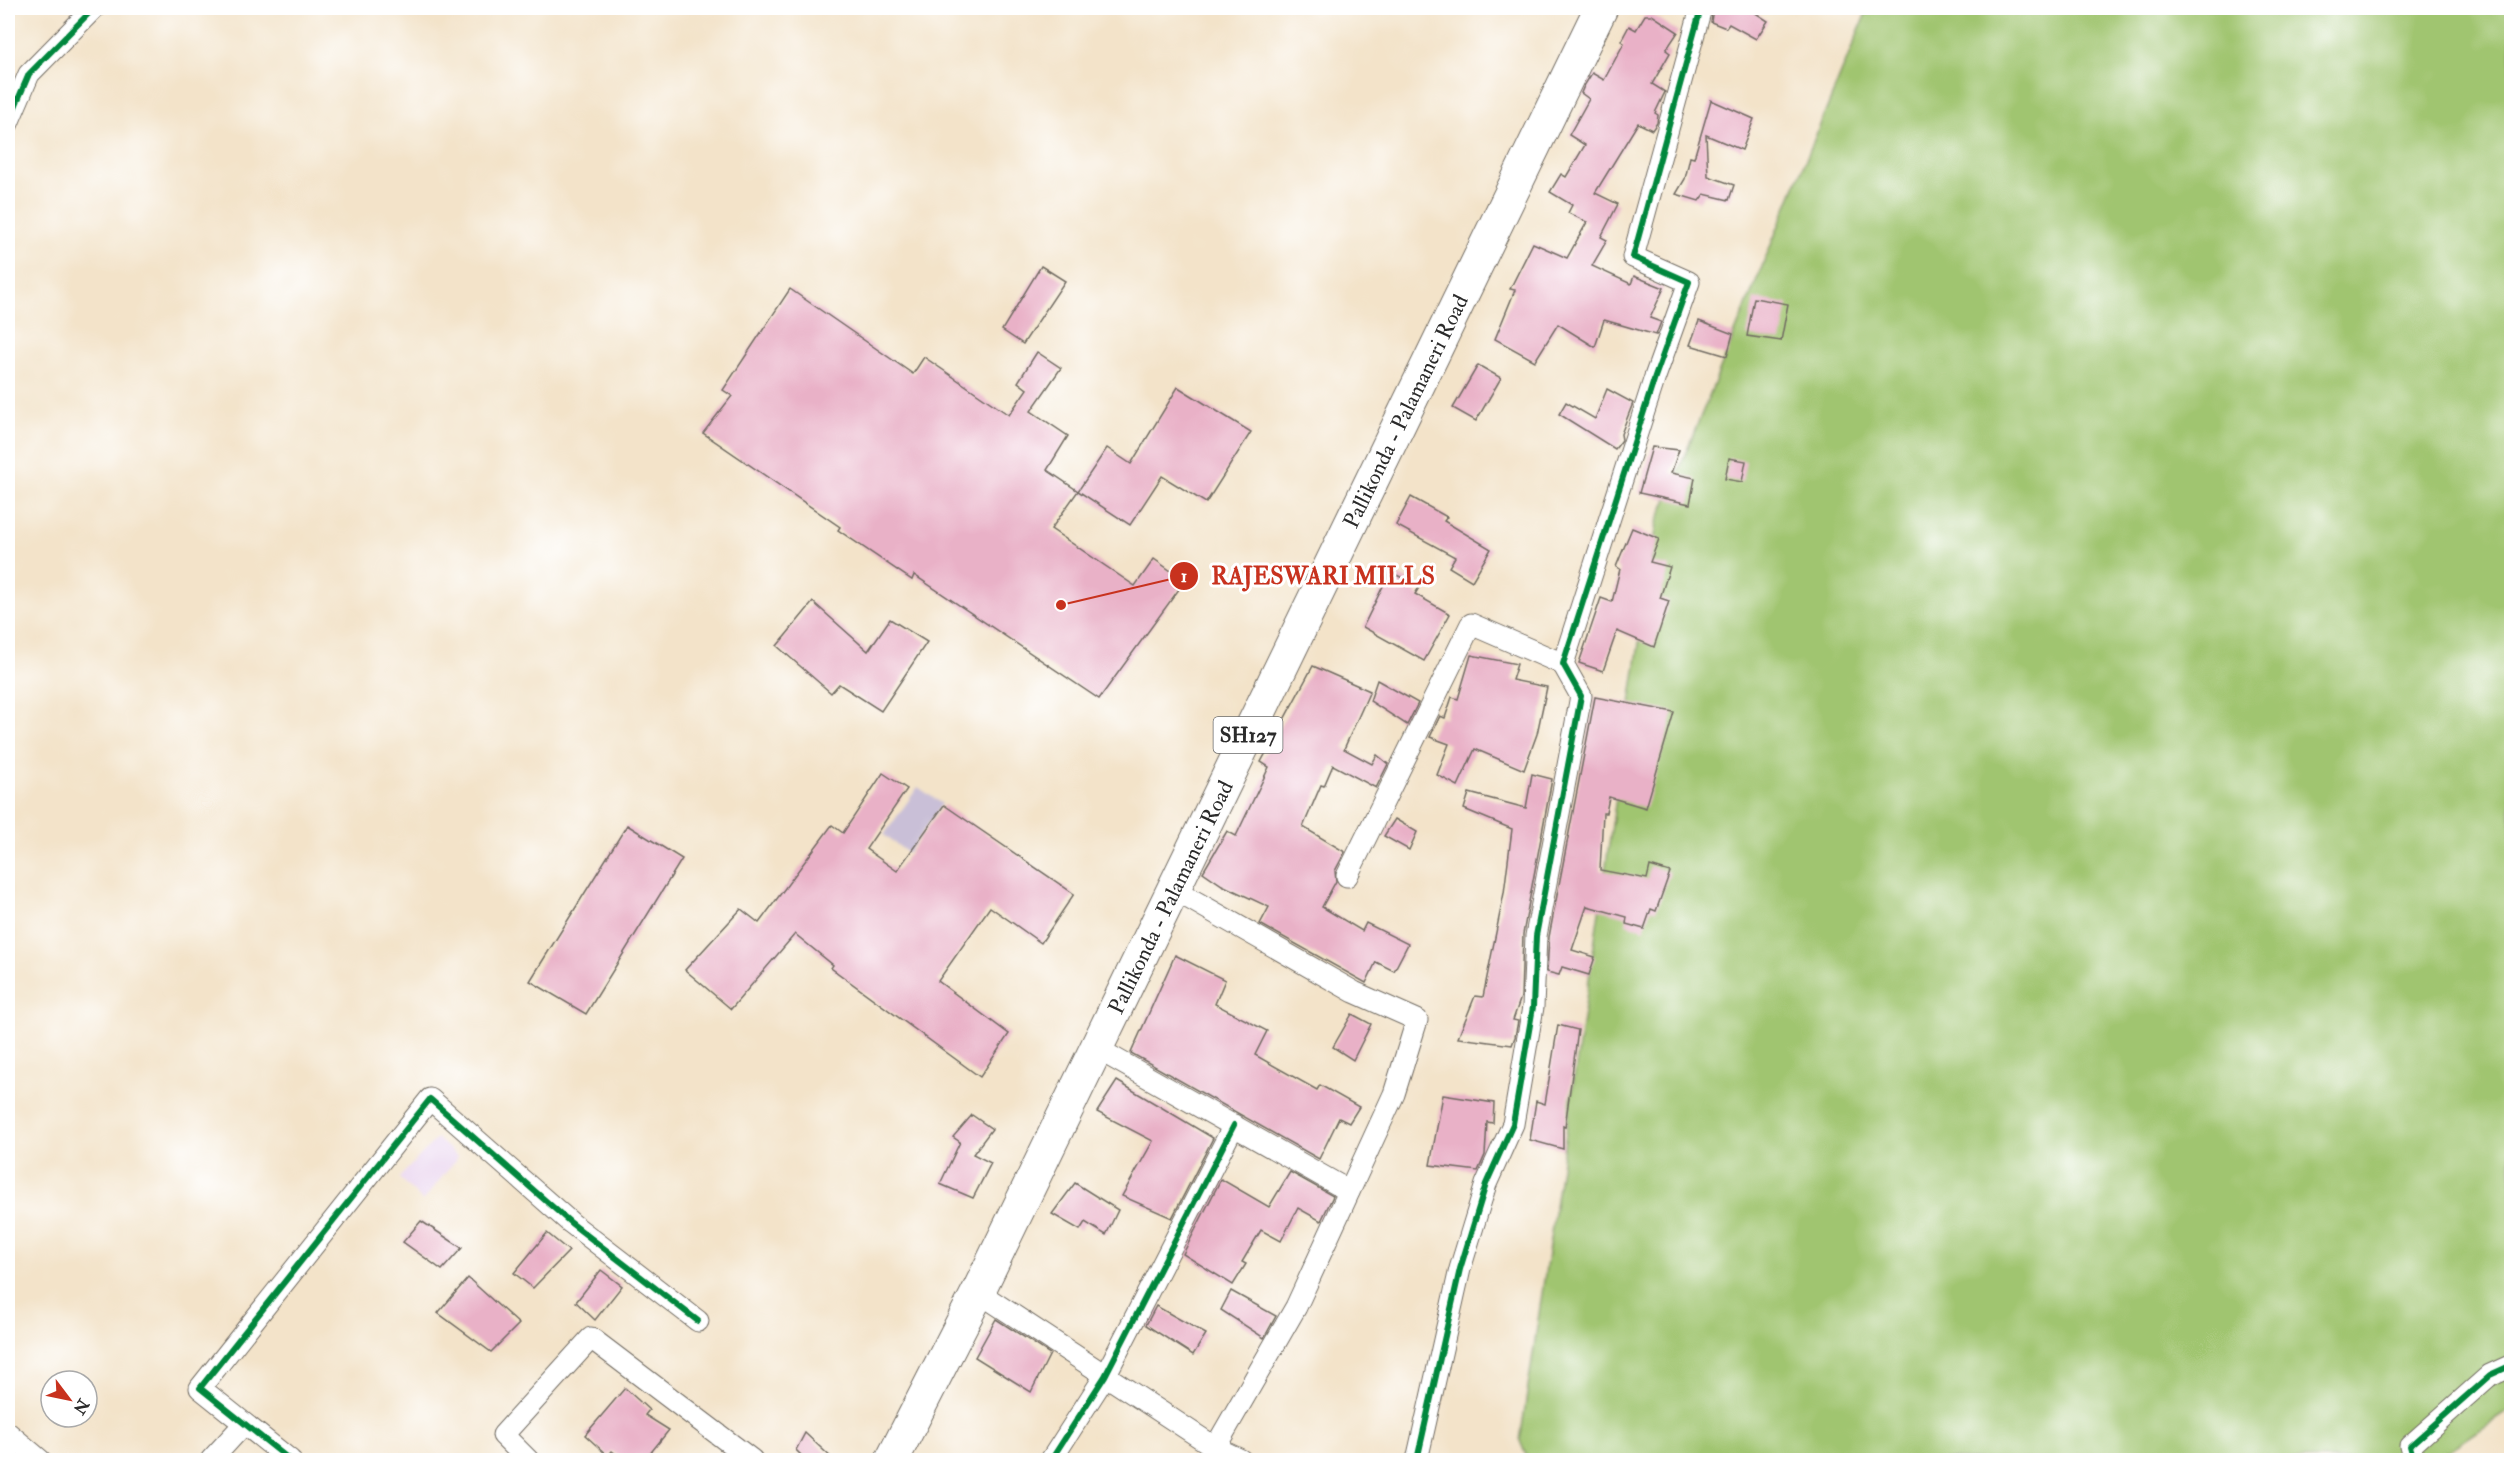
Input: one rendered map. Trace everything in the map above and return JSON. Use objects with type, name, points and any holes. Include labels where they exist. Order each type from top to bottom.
[{"type":"main road","name":"Pallikonda - Palamaneri Road","points":[[892,1461],[978,1292],[1601,8]]},
{"type":"street","points":[[8,123],[29,74],[94,8]]},
{"type":"street","points":[[1563,664],[1655,377],[1689,282],[1633,257],[1701,8]]},
{"type":"street","points":[[1347,876],[1471,624],[1563,664],[1581,696],[1536,936],[1533,1007],[1513,1124],[1485,1184],[1460,1269],[1417,1461]]},
{"type":"street","points":[[1173,889],[1353,992],[1417,1020],[1394,1094],[1296,1307],[1212,1454]]},
{"type":"street","points":[[1096,1048],[1349,1191]]},
{"type":"street","points":[[290,1461],[200,1388],[430,1100],[571,1224],[698,1321]]},
{"type":"street","points":[[1051,1461],[1105,1376],[1234,1125]]},
{"type":"street","points":[[978,1292],[1105,1376],[1212,1454],[1241,1461]]},
{"type":"street","points":[[528,1461],[503,1436],[591,1338],[752,1461]]},
{"type":"street","points":[[2414,1461],[2410,1446],[2490,1375],[2511,1365]]},
{"type":"street","points":[[211,1461],[244,1424]]},
{"type":"street","points":[[8,1433],[40,1461]]},
{"type":"shaded area","points":[[918,787],[942,804],[908,853],[884,835]]},
{"type":"shaded area","points":[[437,1138],[458,1157],[423,1201],[399,1178]]},
{"type":"green space","points":[[1868,8],[2511,8],[2511,1409],[2435,1460],[1528,1460],[1520,1441],[1657,523]]},
{"type":"building","points":[[1713,8],[1748,8],[1768,21],[1756,39],[1729,24],[1726,28],[1711,22]]},
{"type":"building","points":[[1645,15],[1652,15],[1678,32],[1666,50],[1670,53],[1652,84],[1665,92],[1655,113],[1658,115],[1657,123],[1652,130],[1638,123],[1595,193],[1618,204],[1601,237],[1607,240],[1592,266],[1631,284],[1634,276],[1664,288],[1650,318],[1661,322],[1656,335],[1604,320],[1595,347],[1558,324],[1535,361],[1495,339],[1515,290],[1510,289],[1533,243],[1567,258],[1587,222],[1568,213],[1572,205],[1550,192],[1561,174],[1566,177],[1585,145],[1569,135],[1589,99],[1581,93],[1584,86],[1592,73],[1604,80],[1624,43],[1621,41],[1629,26],[1636,30]]},
{"type":"building","points":[[1711,100],[1754,119],[1742,150],[1706,135],[1708,176],[1734,185],[1729,200],[1704,194],[1699,201],[1676,194],[1685,179],[1690,157],[1694,158]]},
{"type":"building","points":[[1041,266],[1065,281],[1023,344],[1002,330]]},
{"type":"building","points":[[790,289],[913,374],[924,357],[1009,415],[1027,389],[1018,382],[1037,352],[1061,368],[1031,411],[1068,436],[1047,470],[1078,491],[1051,529],[1135,586],[1154,559],[1185,581],[1099,699],[914,575],[912,580],[838,530],[840,527],[703,433],[732,396],[723,390]]},
{"type":"building","points":[[1754,298],[1788,304],[1781,341],[1747,336]]},
{"type":"building","points":[[1699,321],[1733,334],[1727,356],[1690,345]]},
{"type":"building","points":[[1478,365],[1501,378],[1476,421],[1453,408]]},
{"type":"building","points":[[1178,387],[1251,432],[1206,503],[1162,476],[1130,525],[1078,491],[1107,448],[1131,464]]},
{"type":"building","points":[[1607,389],[1633,403],[1621,434],[1622,440],[1615,449],[1559,414],[1566,402],[1595,419]]},
{"type":"building","points":[[1652,447],[1679,450],[1671,473],[1695,478],[1690,504],[1639,493]]},
{"type":"building","points":[[1729,458],[1746,461],[1742,482],[1725,479]]},
{"type":"building","points":[[1411,497],[1447,517],[1444,521],[1491,549],[1472,581],[1449,567],[1455,557],[1396,525]]},
{"type":"building","points":[[1632,528],[1659,539],[1650,562],[1670,567],[1660,598],[1669,601],[1654,647],[1617,631],[1603,671],[1579,663],[1601,598],[1612,602],[1620,569],[1616,567]]},
{"type":"building","points":[[1390,572],[1420,586],[1415,594],[1450,614],[1424,661],[1363,627]]},
{"type":"building","points":[[813,602],[868,651],[890,619],[927,642],[881,711],[839,684],[831,693],[777,646]]},
{"type":"building","points":[[1471,655],[1517,664],[1512,680],[1547,687],[1537,734],[1524,770],[1475,749],[1458,786],[1437,775],[1449,744],[1430,737],[1440,716],[1445,718],[1452,697],[1458,699]]},
{"type":"building","points":[[1313,666],[1370,691],[1344,749],[1372,764],[1377,755],[1388,764],[1376,788],[1333,765],[1324,786],[1321,785],[1303,827],[1345,852],[1335,871],[1336,881],[1322,907],[1362,931],[1366,923],[1408,944],[1394,971],[1376,962],[1366,983],[1260,924],[1269,907],[1222,885],[1203,872],[1227,831],[1236,836],[1269,767],[1261,762]]},
{"type":"building","points":[[1377,680],[1418,703],[1407,725],[1370,701]]},
{"type":"building","points":[[1595,697],[1674,712],[1646,808],[1609,797],[1606,813],[1603,813],[1600,870],[1647,879],[1650,866],[1670,872],[1656,911],[1651,909],[1644,929],[1626,924],[1627,917],[1587,906],[1572,950],[1595,957],[1589,975],[1562,967],[1559,975],[1547,972],[1549,937]]},
{"type":"building","points":[[883,773],[907,789],[866,849],[897,871],[944,805],[1074,894],[1041,943],[990,907],[938,981],[1009,1034],[980,1077],[831,968],[833,965],[795,934],[731,1009],[685,970],[741,909],[759,923],[832,825],[843,833]]},
{"type":"building","points":[[1532,774],[1552,779],[1523,934],[1521,997],[1513,1020],[1518,1021],[1515,1037],[1512,1045],[1458,1038],[1475,996],[1483,997],[1504,893],[1512,829],[1464,809],[1469,793],[1526,808]]},
{"type":"building","points":[[1395,819],[1417,832],[1409,850],[1384,836]]},
{"type":"building","points":[[627,825],[682,859],[586,1014],[530,981]]},
{"type":"building","points":[[1175,955],[1225,980],[1215,1004],[1267,1031],[1255,1055],[1317,1090],[1320,1085],[1359,1107],[1349,1123],[1339,1118],[1319,1159],[1131,1053]]},
{"type":"building","points":[[1352,1014],[1371,1024],[1353,1060],[1333,1047]]},
{"type":"building","points":[[1558,1025],[1578,1030],[1565,1127],[1563,1126],[1563,1149],[1530,1140],[1536,1101],[1545,1104]]},
{"type":"building","points":[[1117,1081],[1213,1138],[1172,1218],[1122,1196],[1153,1141],[1097,1112]]},
{"type":"building","points":[[1443,1095],[1494,1103],[1493,1123],[1487,1122],[1485,1155],[1478,1171],[1430,1165]]},
{"type":"building","points":[[972,1115],[992,1129],[973,1154],[991,1163],[973,1198],[940,1184],[960,1142],[953,1137]]},
{"type":"building","points":[[1290,1172],[1333,1196],[1321,1221],[1298,1208],[1281,1241],[1261,1230],[1242,1262],[1246,1264],[1233,1285],[1183,1254],[1221,1179],[1269,1207]]},
{"type":"building","points":[[1075,1183],[1118,1210],[1106,1235],[1085,1222],[1080,1230],[1052,1214]]},
{"type":"building","points":[[421,1221],[462,1248],[442,1270],[403,1242]]},
{"type":"building","points":[[547,1233],[569,1251],[533,1288],[514,1273]]},
{"type":"building","points":[[601,1270],[622,1286],[595,1320],[576,1302]]},
{"type":"building","points":[[468,1278],[519,1324],[491,1352],[438,1313]]},
{"type":"building","points":[[1231,1291],[1276,1316],[1264,1338],[1221,1310]]},
{"type":"building","points":[[1156,1306],[1206,1334],[1193,1355],[1146,1325]]},
{"type":"building","points":[[996,1319],[1050,1354],[1031,1392],[975,1357]]},
{"type":"building","points":[[625,1388],[649,1410],[645,1415],[669,1430],[644,1461],[625,1461],[612,1451],[608,1456],[585,1435]]},
{"type":"building","points":[[805,1433],[835,1461],[807,1461],[796,1450]]},
{"type":"cycle path","points":[[8,123],[29,74],[94,8]]},
{"type":"cycle path","points":[[1417,1460],[1460,1269],[1486,1184],[1513,1124],[1533,1007],[1536,936],[1581,696],[1563,664],[1655,377],[1689,282],[1633,257],[1701,8]]},
{"type":"cycle path","points":[[290,1460],[200,1388],[430,1099],[571,1223],[698,1321]]},
{"type":"cycle path","points":[[1051,1460],[1105,1376],[1234,1125]]},
{"type":"cycle path","points":[[2414,1460],[2410,1446],[2490,1375],[2512,1365]]},
{"type":"place","name":"RAJESWARI MILLS","points":[[1061,605]]}]
